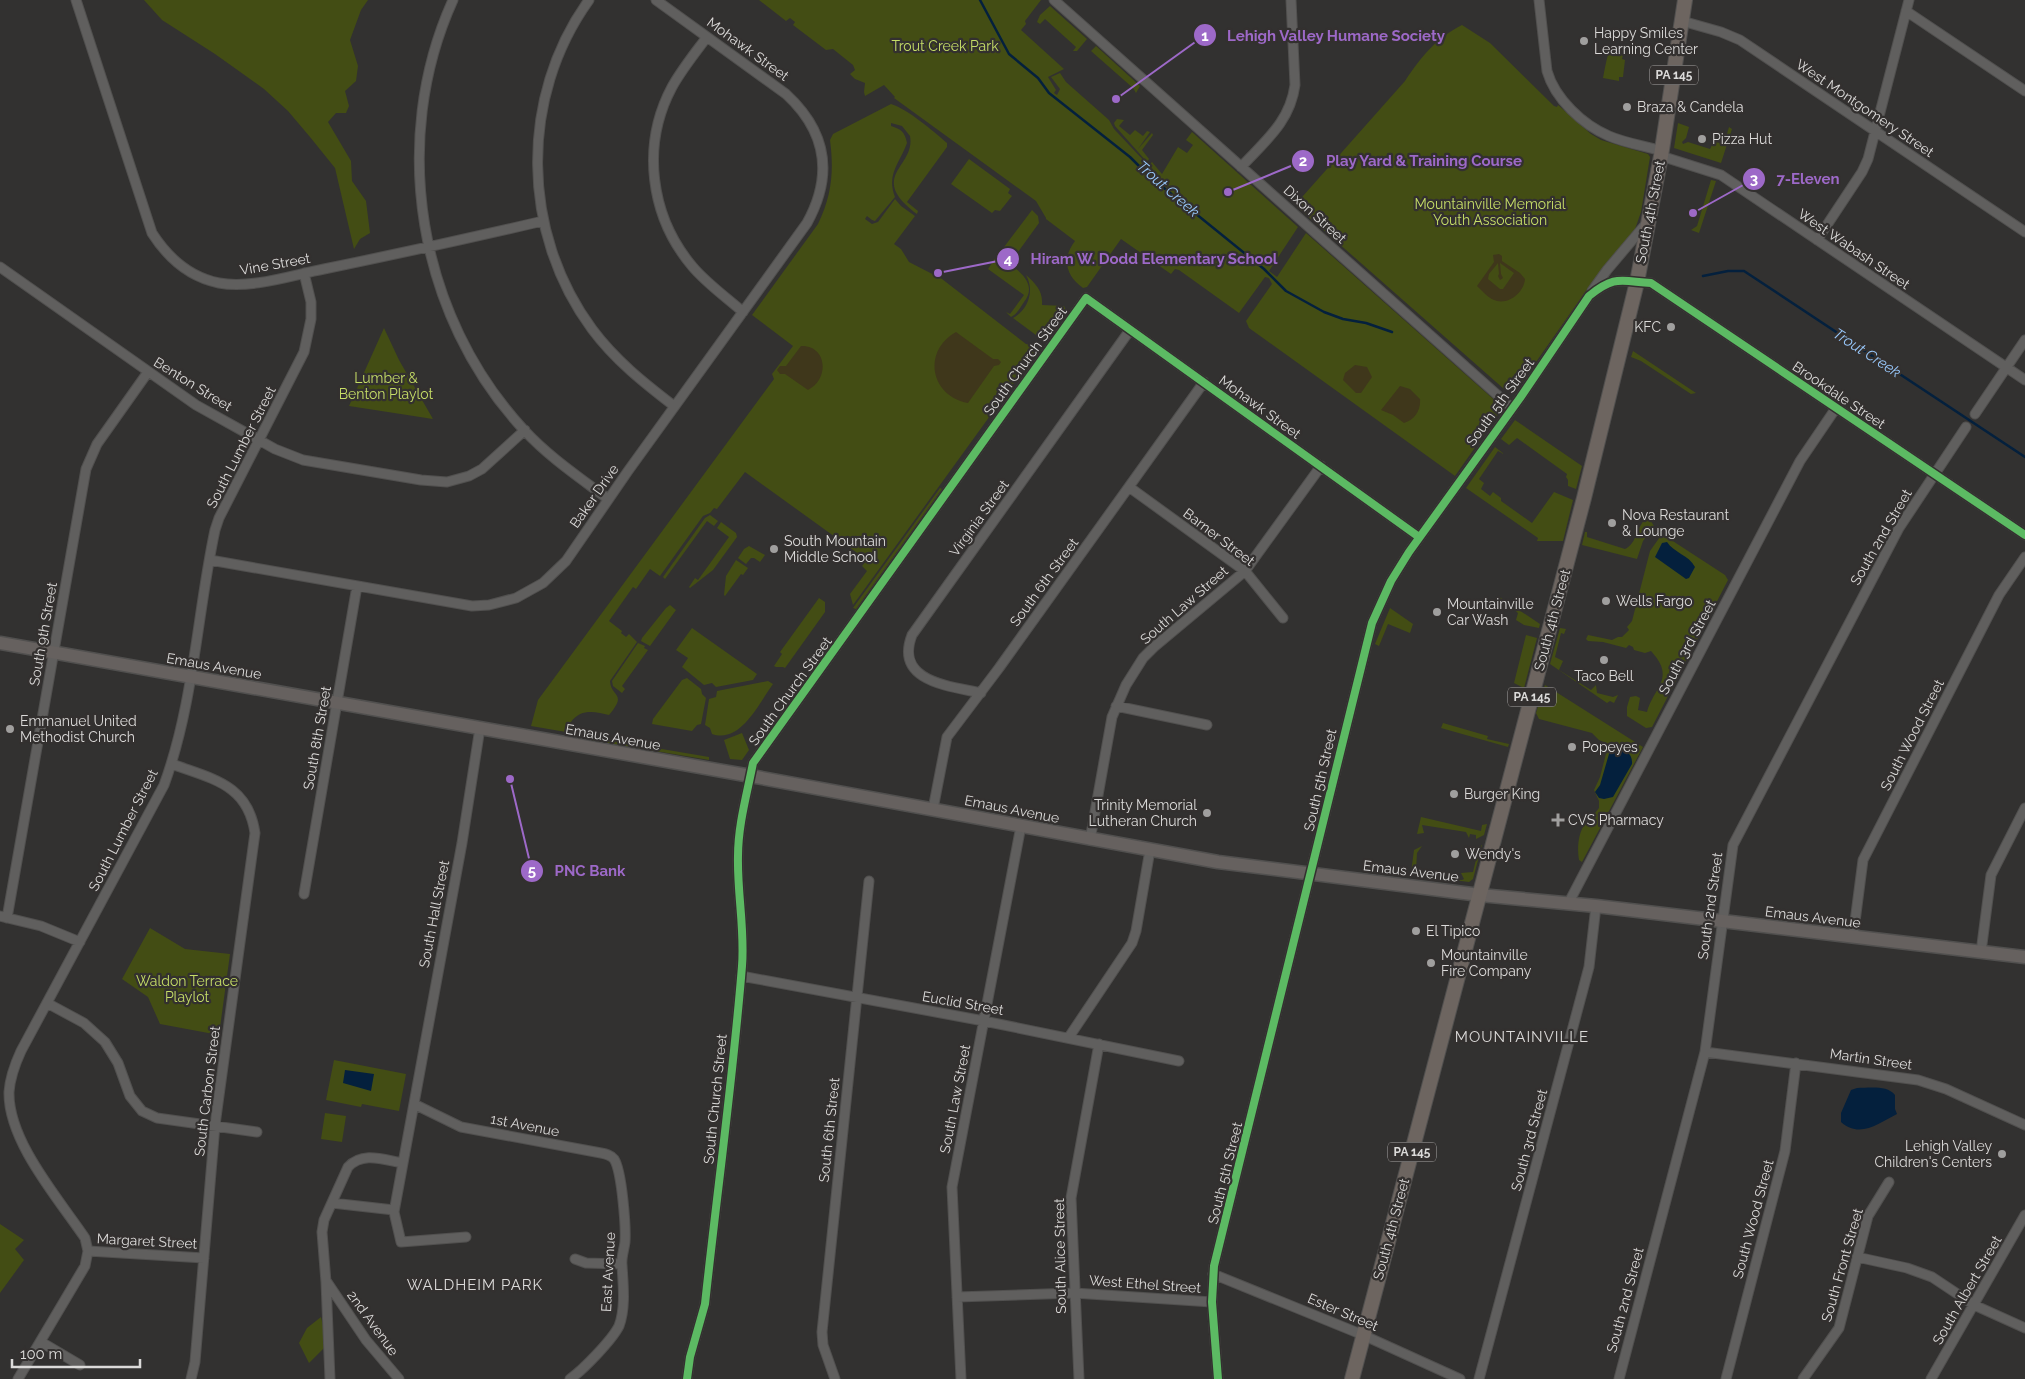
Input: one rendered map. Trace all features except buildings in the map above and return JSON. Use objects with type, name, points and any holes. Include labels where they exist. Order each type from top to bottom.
[{"type":"main road","name":"South 4th Street","points":[[1352,1379],[1584,498],[1637,282],[1661,153],[1685,0]]},
{"type":"main road","name":"Emaus Avenue","points":[[0,643],[751,776],[934,809],[1090,840],[1218,862],[1480,895],[1596,906],[2025,957]]},
{"type":"street","name":"Vine Street","points":[[76,0],[146,220],[161,246],[185,269],[196,276],[222,284],[249,284],[428,248],[543,221]]},
{"type":"street","points":[[453,0],[431,61],[422,108],[419,156],[420,186],[428,248],[445,300],[468,351],[496,394],[525,430],[558,461],[608,499]]},
{"type":"street","points":[[589,0],[562,46],[552,74],[542,113],[537,172],[543,221],[551,250],[562,277],[575,303],[591,328],[617,358],[638,378],[674,406]]},
{"type":"street","name":"Mohawk Street","points":[[656,0],[786,94],[807,116],[815,129]]},
{"type":"street","name":"Dixon Street","points":[[1054,0],[1512,408]]},
{"type":"street","points":[[1241,167],[1281,124],[1293,97],[1295,85],[1291,0]]},
{"type":"street","name":"West Wabash Street","points":[[1539,0],[1548,71],[1554,89],[1560,98],[1586,122],[1611,137],[1721,175],[2025,380]]},
{"type":"street","points":[[1817,240],[1862,172],[1875,132],[1909,0]]},
{"type":"street","points":[[1906,11],[2025,91]]},
{"type":"street","name":"West Montgomery Street","points":[[1682,21],[1721,32],[1740,40],[2025,232]]},
{"type":"street","points":[[707,37],[680,74],[662,108],[654,146],[654,179],[661,211],[670,234],[683,255],[704,278],[743,312]]},
{"type":"street","name":"Baker Drive","points":[[210,560],[472,606],[488,605],[516,598],[534,590],[555,573],[566,561],[608,499],[814,211],[820,192],[823,172],[822,155],[815,129]]},
{"type":"street","name":"South 5th Street","points":[[1218,1379],[1212,1302],[1213,1274],[1372,623],[1395,574],[1419,537],[1512,408],[1607,270],[1649,219]]},
{"type":"street","name":"Benton Street","points":[[0,267],[196,405],[275,449],[303,460],[421,480],[447,482],[482,470],[525,430]]},
{"type":"street","name":"South Lumber Street","points":[[88,1251],[85,1238],[26,1152],[18,1136],[5,1090],[21,1051],[155,804],[172,764],[191,677],[215,530],[219,518],[301,360],[309,336],[310,302],[304,273]]},
{"type":"street","name":"South 5th Street","points":[[1589,296],[1609,282],[1618,280],[1637,282]]},
{"type":"street","name":"Brookdale Street","points":[[1637,282],[1651,283],[2025,535]]},
{"type":"street","name":"Mohawk Street","points":[[1086,298],[1419,537]]},
{"type":"street","name":"South Church Street","points":[[687,1379],[690,1357],[704,1304],[741,976],[742,918],[738,880],[738,855],[741,823],[753,763],[1086,298]]},
{"type":"street","name":"Virginia Street","points":[[981,694],[933,682],[918,673],[913,667],[908,654],[912,636],[1130,330]]},
{"type":"street","points":[[1975,414],[2025,340]]},
{"type":"street","name":"South 9th Street","points":[[4,917],[54,653],[86,469],[97,444],[148,372]]},
{"type":"street","name":"South 6th Street","points":[[934,809],[947,737],[981,694],[1204,382]]},
{"type":"street","name":"South 3rd Street","points":[[1568,904],[1800,461],[1836,408]]},
{"type":"street","name":"South 2nd Street","points":[[1619,1379],[1705,1052],[1721,921],[1733,844],[1899,528],[1966,427]]},
{"type":"street","name":"South Law Street","points":[[1090,840],[1112,718],[1134,671],[1154,647],[1245,570],[1321,466]]},
{"type":"street","name":"Barner Street","points":[[1129,487],[1245,570],[1283,618]]},
{"type":"street","name":"South Wood Street","points":[[1853,936],[1863,860],[2000,595],[2025,557]]},
{"type":"street","name":"South 8th Street","points":[[304,894],[357,586]]},
{"type":"street","points":[[1116,706],[1207,725]]},
{"type":"street","name":"South Hall Street","points":[[414,1104],[462,843],[480,728]]},
{"type":"street","name":"South Carbon Street","points":[[172,764],[222,782],[231,788],[242,798],[250,811],[255,833],[215,1125],[195,1362],[191,1379]]},
{"type":"street","points":[[1981,952],[1990,874],[2025,808]]},
{"type":"street","name":"South Law Street","points":[[960,1379],[952,1187],[1021,826]]},
{"type":"street","points":[[1069,1037],[1132,943],[1136,931],[1150,850]]},
{"type":"street","name":"South 6th Street","points":[[835,1379],[823,1345],[822,1332],[869,881]]},
{"type":"street","name":"South 3rd Street","points":[[1479,1379],[1589,967],[1596,906]]},
{"type":"street","points":[[4,917],[41,926],[80,942]]},
{"type":"street","name":"Euclid Street","points":[[741,976],[1069,1037],[1179,1061]]},
{"type":"street","points":[[47,1003],[84,1023],[105,1042],[118,1062],[130,1096],[142,1111],[157,1118],[257,1132]]},
{"type":"street","name":"South Alice Street","points":[[1078,1379],[1071,1198],[1100,1044]]},
{"type":"street","name":"Martin Street","points":[[1705,1052],[1918,1080],[1946,1089],[2025,1125]]},
{"type":"street","name":"South Wood Street","points":[[1726,1379],[1785,1151],[1796,1064]]},
{"type":"street","points":[[414,1104],[394,1210],[401,1242],[466,1237]]},
{"type":"street","name":"1st Avenue","points":[[414,1104],[461,1127],[610,1155],[615,1160],[620,1177]]},
{"type":"street","points":[[330,1379],[322,1232],[324,1220],[348,1168],[359,1159],[368,1157],[403,1163]]},
{"type":"street","name":"East Avenue","points":[[570,1379],[596,1355],[618,1326],[624,1298],[624,1277],[621,1264],[625,1241],[620,1177]]},
{"type":"street","name":"South Front Street","points":[[1803,1379],[1839,1328],[1868,1216],[1889,1182]]},
{"type":"street","points":[[332,1203],[394,1210]]},
{"type":"street","name":"South Albert Street","points":[[1931,1379],[2025,1214]]},
{"type":"street","points":[[18,1379],[85,1266],[88,1251]]},
{"type":"street","name":"Margaret Street","points":[[88,1251],[204,1258]]},
{"type":"street","points":[[1857,1257],[1907,1268],[1932,1277],[1974,1305],[2025,1328]]},
{"type":"street","points":[[575,1259],[586,1263],[621,1264]]},
{"type":"street","name":"Ester Street","points":[[1213,1274],[1363,1335],[1460,1379]]},
{"type":"street","name":"2nd Avenue","points":[[326,1282],[366,1340],[399,1379]]},
{"type":"street","name":"West Ethel Street","points":[[957,1297],[1074,1293],[1212,1302]]},
{"type":"street","points":[[41,1342],[80,1365]]},
{"type":"green space","points":[[144,0],[368,0],[361,10],[350,40],[358,66],[356,81],[345,91],[349,106],[346,113],[336,113],[328,122],[351,161],[352,181],[366,201],[370,233],[360,239],[354,249],[335,168],[310,137],[288,111],[264,89],[215,54],[162,20]]},
{"type":"green space","name":"Trout Creek Park","points":[[759,0],[1041,0],[1025,21],[1026,24],[1021,30],[1064,69],[1048,77],[1056,90],[1054,93],[1057,95],[1060,89],[1051,77],[1060,73],[1066,82],[1109,120],[1114,129],[1146,163],[1143,166],[1146,168],[1152,162],[1162,174],[1178,147],[1187,153],[1193,145],[1186,140],[1192,132],[1298,227],[1269,271],[1277,277],[1306,233],[1500,405],[1502,409],[1455,476],[1249,328],[1246,321],[1272,284],[1269,278],[1265,277],[1239,313],[1179,270],[1175,269],[1171,274],[1121,239],[1087,287],[1083,288],[1072,278],[1067,266],[1068,254],[1075,241],[1046,219],[1036,201],[894,98],[884,85],[865,96],[865,83],[855,79],[850,74],[855,70],[853,65],[833,49],[826,50],[793,25],[795,22],[790,18],[786,21]]},
{"type":"green space","points":[[1050,6],[1087,39],[1077,51],[1073,51],[1076,47],[1045,19],[1040,24],[1037,22],[1040,15]]},
{"type":"green space","name":"Mountainville Memorial Youth Association","points":[[1462,25],[1490,43],[1554,106],[1557,107],[1558,105],[1591,134],[1601,140],[1648,154],[1650,157],[1641,212],[1634,232],[1588,288],[1517,389],[1512,391],[1504,389],[1295,205],[1405,81],[1430,49],[1444,36]]},
{"type":"green space","points":[[1611,45],[1622,47],[1624,51],[1622,59],[1625,60],[1623,77],[1619,77],[1619,81],[1603,78]]},
{"type":"green space","points":[[1096,46],[1140,86],[1136,93],[1133,88],[1091,51]]},
{"type":"green space","points":[[891,104],[920,121],[947,143],[947,147],[907,202],[918,211],[917,214],[902,201],[895,190],[894,181],[910,147],[910,136],[902,126],[891,123],[891,126],[904,134],[907,143],[893,175],[892,182],[895,197],[875,221],[867,216],[865,219],[872,224],[878,222],[895,199],[915,216],[894,244],[901,249],[909,262],[942,279],[1026,344],[1040,347],[853,605],[850,594],[867,571],[862,566],[867,560],[745,472],[717,509],[714,508],[710,513],[703,516],[660,576],[650,569],[636,589],[633,587],[609,621],[622,631],[621,633],[626,637],[629,634],[637,642],[610,681],[618,699],[615,708],[609,715],[589,712],[579,715],[571,722],[566,732],[531,726],[538,700],[774,379],[772,374],[793,346],[752,315],[818,224],[823,213],[831,183],[830,140],[833,134]]},
{"type":"green space","points":[[1117,119],[1124,120],[1119,126],[1130,135],[1135,130],[1143,136],[1147,131],[1150,132],[1138,149],[1152,133],[1153,135],[1142,150],[1149,159],[1147,162],[1115,126],[1114,123]]},
{"type":"green space","points":[[1678,123],[1689,127],[1686,138],[1682,142],[1683,144],[1688,142],[1710,149],[1713,143],[1724,144],[1729,127],[1732,129],[1721,163],[1674,148]]},
{"type":"green space","points":[[969,159],[1010,189],[1008,193],[1012,196],[1000,211],[995,210],[992,213],[951,184]]},
{"type":"green space","points":[[1711,180],[1716,181],[1699,233],[1691,230],[1697,226]]},
{"type":"green space","points":[[1032,210],[1038,216],[1039,223],[1015,256],[1009,256],[1001,251]]},
{"type":"green space","points":[[996,257],[1000,257],[1018,270],[1029,288],[1024,302],[1017,313],[1011,317],[1006,312],[1010,314],[1024,295],[988,269]]},
{"type":"green space","points":[[1026,275],[1038,288],[1042,305],[1064,306],[1066,310],[1044,341],[1013,318],[1023,310],[1030,294],[1029,281]]},
{"type":"green space","name":"Lumber & Benton Playlot","points":[[384,328],[399,360],[433,419],[349,406]]},
{"type":"green space","points":[[1633,351],[1696,393],[1691,394],[1641,361],[1631,357]]},
{"type":"green space","points":[[1515,420],[1582,466],[1576,489],[1568,486],[1567,474],[1517,438],[1509,445],[1501,439]]},
{"type":"green space","points":[[1495,447],[1504,454],[1498,451],[1479,479],[1484,483],[1481,489],[1490,496],[1493,492],[1501,498],[1501,501],[1532,523],[1554,492],[1573,500],[1563,541],[1537,541],[1538,538],[1466,488]]},
{"type":"green space","points":[[940,488],[942,489],[856,609],[853,608]]},
{"type":"green space","points":[[710,515],[718,521],[714,526],[707,521],[665,579],[663,577],[705,518]]},
{"type":"green space","points":[[1647,515],[1654,526],[1643,541],[1637,559],[1582,545],[1585,532],[1587,532],[1587,537],[1625,549],[1632,543]]},
{"type":"green space","points":[[721,522],[736,533],[737,537],[713,570],[690,588],[695,578],[698,580],[729,537],[717,528]]},
{"type":"green space","points":[[1662,534],[1725,575],[1728,580],[1652,727],[1646,728],[1627,716],[1627,707],[1630,697],[1636,696],[1640,698],[1638,710],[1647,712],[1660,684],[1663,672],[1656,657],[1651,651],[1645,653],[1634,650],[1629,645],[1626,648],[1603,642],[1588,641],[1586,639],[1588,635],[1612,640],[1622,637],[1629,630],[1627,627],[1632,621],[1650,551]]},
{"type":"green space","points":[[749,546],[765,555],[760,562],[751,558],[746,564],[738,558],[744,549]]},
{"type":"green space","points":[[736,560],[748,568],[743,575],[741,574],[725,596],[726,576]]},
{"type":"green space","points":[[1498,596],[1540,624],[1539,628],[1524,625],[1516,620],[1518,613],[1505,603],[1500,608],[1495,604],[1493,606],[1497,610],[1491,607]]},
{"type":"green space","points":[[819,598],[825,602],[825,612],[785,668],[774,666],[782,654],[780,652]]},
{"type":"green space","points":[[670,605],[676,610],[650,646],[641,641],[666,608]]},
{"type":"green space","points":[[1390,608],[1413,624],[1410,633],[1388,624],[1379,646],[1375,644]]},
{"type":"green space","points":[[692,628],[757,674],[753,680],[716,687],[712,683],[704,685],[682,667],[688,658],[676,650]]},
{"type":"green space","points":[[1560,628],[1566,629],[1564,634],[1561,633],[1555,657],[1563,661],[1559,670],[1591,690],[1596,685],[1597,693],[1613,697],[1618,695],[1614,703],[1610,701],[1607,703],[1550,664]]},
{"type":"green space","points":[[1526,635],[1537,638],[1524,688],[1514,683]]},
{"type":"green space","points":[[638,643],[645,646],[644,648],[648,650],[622,686],[625,689],[622,693],[613,686],[612,681]]},
{"type":"green space","points":[[687,678],[701,689],[702,694],[706,698],[701,724],[697,725],[692,731],[652,724],[653,719],[682,680]]},
{"type":"green space","points":[[768,681],[773,684],[755,711],[740,728],[722,736],[712,734],[710,728],[705,725],[709,699],[716,697],[717,691]]},
{"type":"green space","points":[[1545,685],[1643,747],[1582,862],[1578,856],[1579,836],[1585,824],[1599,808],[1599,801],[1594,790],[1600,777],[1608,746],[1592,733],[1539,719],[1536,713]]},
{"type":"green space","points":[[1443,723],[1488,736],[1487,739],[1509,744],[1508,747],[1441,728]]},
{"type":"green space","points":[[742,733],[749,750],[742,760],[730,759],[724,740]]},
{"type":"green space","points":[[591,737],[709,757],[709,760],[590,740]]},
{"type":"green space","points":[[1421,817],[1481,831],[1482,825],[1487,824],[1484,835],[1476,839],[1476,835],[1470,834],[1469,838],[1466,832],[1422,825],[1424,833],[1417,834]]},
{"type":"green space","points":[[1482,845],[1473,879],[1469,882],[1431,877],[1464,879],[1461,873],[1473,872],[1479,847]]},
{"type":"green space","points":[[1422,846],[1417,853],[1416,870],[1421,876],[1411,873],[1414,850]]},
{"type":"green space","name":"Waldon Terrace Playlot","points":[[150,928],[185,949],[230,954],[219,1035],[160,1024],[148,997],[122,979]]},
{"type":"green space","points":[[334,1060],[406,1074],[399,1111],[362,1104],[361,1107],[326,1100]]},
{"type":"green space","points":[[325,1113],[346,1116],[342,1142],[321,1139]]},
{"type":"green space","points":[[0,1224],[24,1240],[15,1249],[24,1260],[0,1293]]},
{"type":"green space","points":[[321,1317],[324,1330],[324,1348],[309,1363],[299,1343],[307,1328]]},
{"type":"sand","points":[[1499,254],[1502,256],[1502,261],[1520,273],[1525,279],[1522,288],[1516,296],[1507,301],[1494,300],[1477,286],[1494,262],[1493,255]],"holes":[[[1498,263],[1500,280],[1503,278],[1500,263],[1514,273],[1503,289],[1500,289],[1488,279],[1489,274]]]},
{"type":"sand","points":[[956,332],[993,359],[998,359],[1001,362],[999,365],[994,366],[968,403],[955,399],[945,392],[935,372],[938,350],[945,340]]},
{"type":"sand","points":[[801,346],[810,347],[816,351],[822,363],[820,378],[808,390],[785,374],[780,374],[777,370],[780,366],[786,366]]},
{"type":"sand","points":[[1355,365],[1367,367],[1372,377],[1361,393],[1356,393],[1343,380],[1345,373]]},
{"type":"sand","points":[[1400,386],[1410,389],[1420,399],[1416,414],[1411,420],[1404,423],[1393,415],[1381,410]]},
{"type":"water","points":[[1667,542],[1695,567],[1689,578],[1686,579],[1655,557],[1662,543]]},
{"type":"water","points":[[1616,746],[1629,754],[1632,764],[1613,797],[1599,798],[1595,792],[1600,785],[1611,747]]},
{"type":"water","points":[[345,1070],[374,1074],[371,1091],[343,1083]]},
{"type":"water","points":[[1857,1088],[1878,1088],[1892,1092],[1895,1095],[1897,1114],[1869,1128],[1855,1129],[1848,1127],[1841,1122],[1841,1113],[1851,1090]]},
{"type":"waterway","name":"Trout Creek","points":[[980,0],[1009,54],[1038,78],[1049,93],[1130,157],[1148,175],[1264,269],[1286,291],[1324,312],[1392,332]]},
{"type":"waterway","name":"Trout Creek","points":[[1703,276],[1728,271],[1744,271],[2025,457]]},
{"type":"cycle path","points":[[1218,1379],[1212,1302],[1214,1266],[1372,623],[1391,581],[1409,552],[1520,398],[1589,296],[1612,282],[1651,283],[2025,535]]},
{"type":"cycle path","points":[[687,1379],[690,1357],[705,1304],[734,1051],[743,952],[738,844],[753,763],[1086,298],[1419,537]]},
{"type":"place","name":"Happy Smiles Learning Center","points":[[1584,41]]},
{"type":"place","name":"Lehigh Valley Humane Society","points":[[1116,99]]},
{"type":"place","name":"Braza & Candela","points":[[1627,107]]},
{"type":"place","name":"Pizza Hut","points":[[1702,139]]},
{"type":"place","name":"Play Yard & Training Course","points":[[1228,192]]},
{"type":"place","name":"7-Eleven","points":[[1693,213]]},
{"type":"place","name":"Hiram W. Dodd Elementary School","points":[[938,273]]},
{"type":"place","name":"KFC","points":[[1671,327]]},
{"type":"place","name":"Nova Restaurant & Lounge","points":[[1612,523]]},
{"type":"place","name":"South Mountain Middle School","points":[[774,549]]},
{"type":"place","name":"Wells Fargo","points":[[1606,601]]},
{"type":"place","name":"Mountainville Car Wash","points":[[1437,612]]},
{"type":"place","name":"Taco Bell","points":[[1604,660]]},
{"type":"place","name":"Emmanuel United Methodist Church","points":[[10,729]]},
{"type":"place","name":"Popeyes","points":[[1572,747]]},
{"type":"place","name":"PNC Bank","points":[[510,779]]},
{"type":"place","name":"Burger King","points":[[1454,794]]},
{"type":"place","name":"Trinity Memorial Lutheran Church","points":[[1207,813]]},
{"type":"place","name":"CVS Pharmacy","points":[[1558,820]]},
{"type":"place","name":"Wendy's","points":[[1455,854]]},
{"type":"place","name":"El Tipico","points":[[1416,931]]},
{"type":"place","name":"Mountainville Fire Company","points":[[1431,963]]},
{"type":"place","name":"Lehigh Valley Children's Centers","points":[[2002,1154]]},
{"type":"district","name":"MOUNTAINVILLE","points":[[1522,1037]]},
{"type":"district","name":"WALDHEIM PARK","points":[[475,1285]]}]
